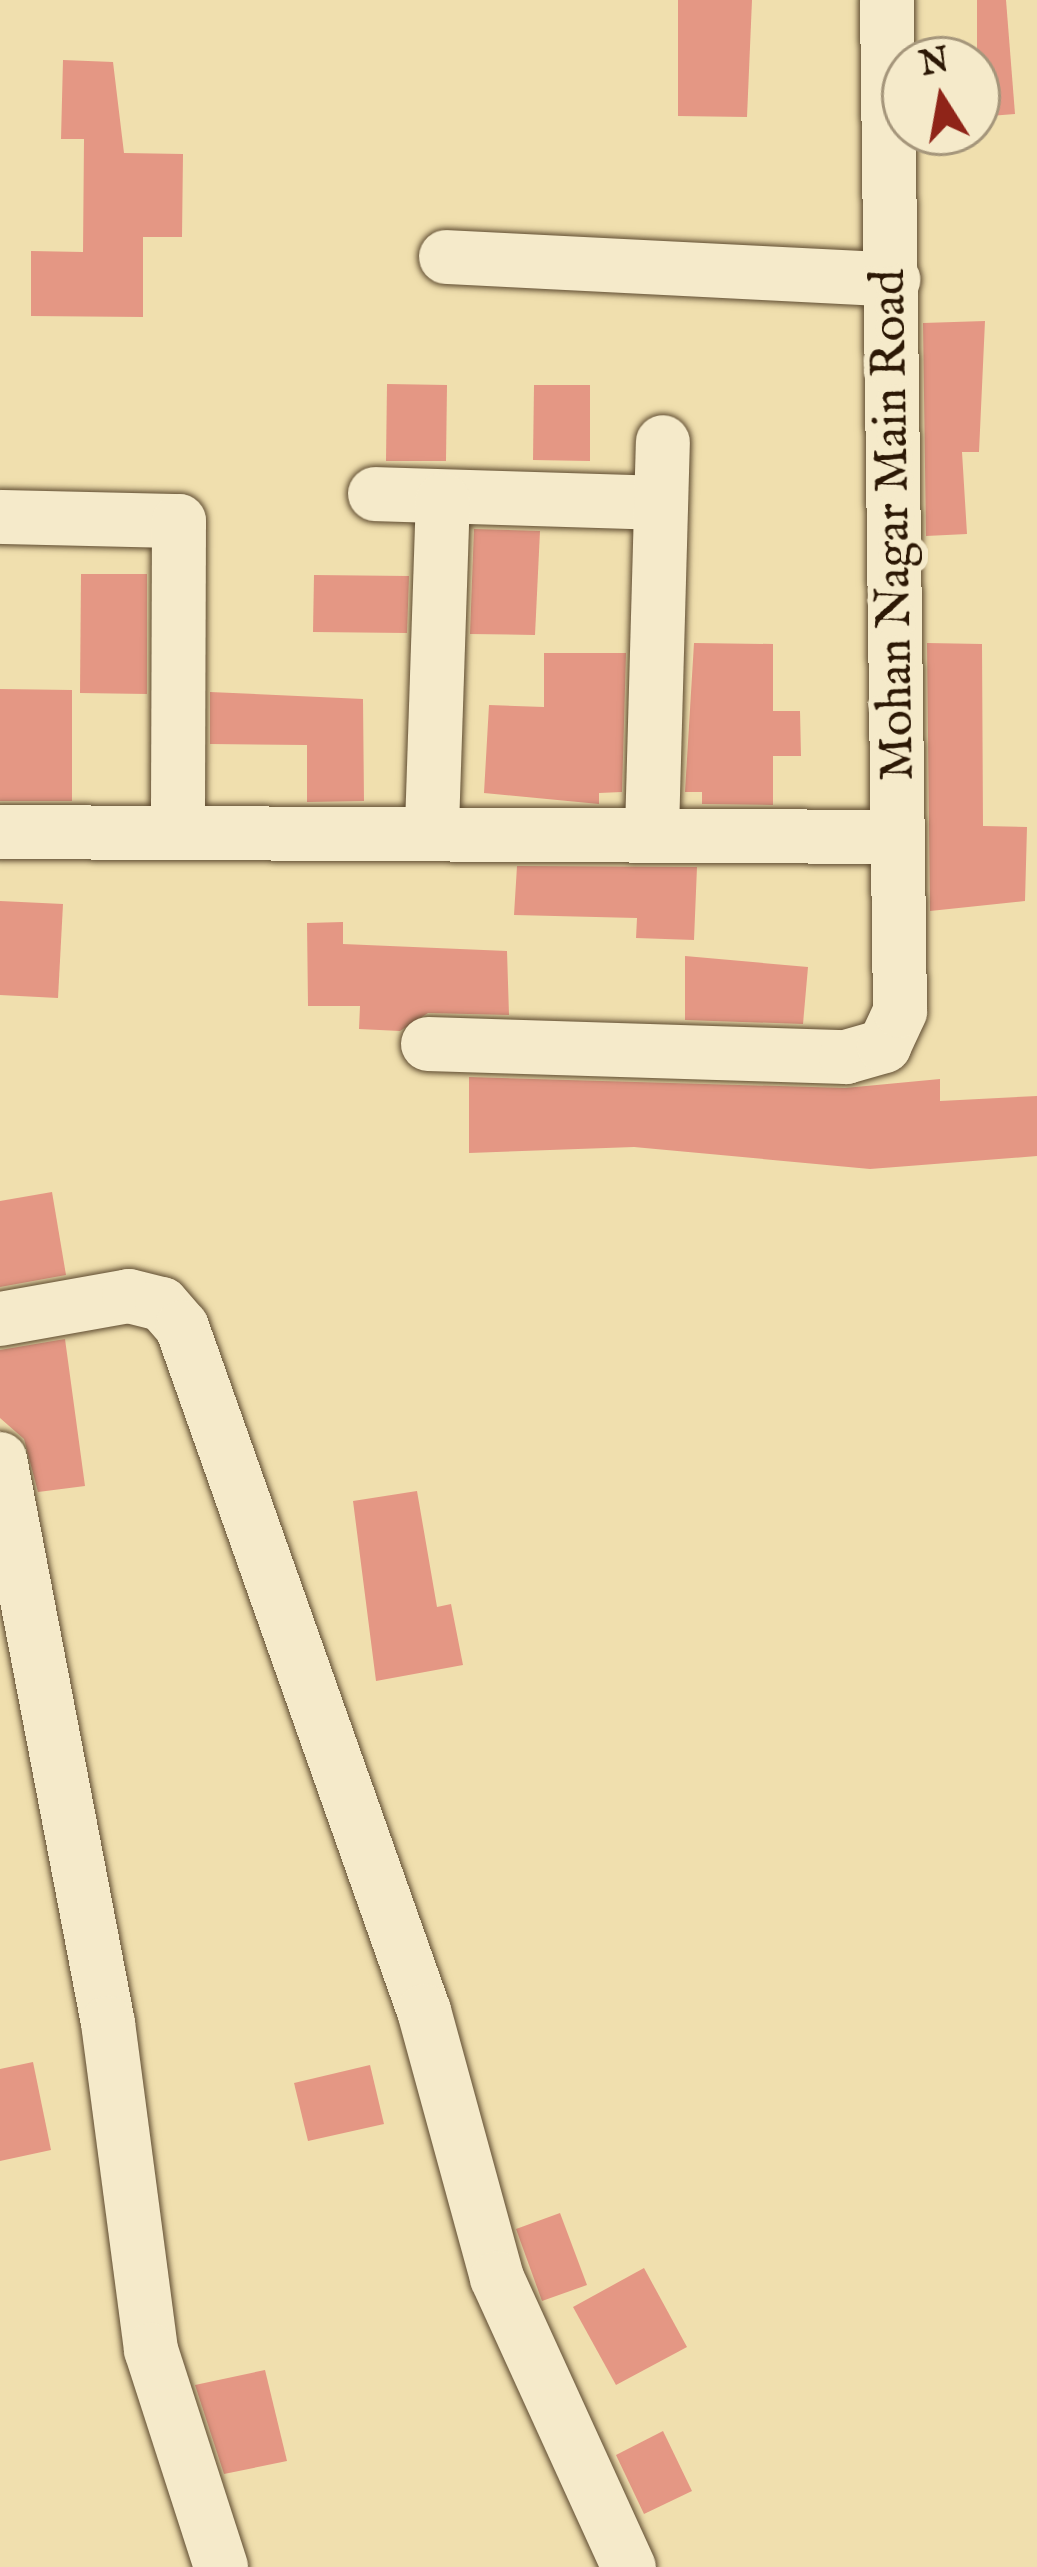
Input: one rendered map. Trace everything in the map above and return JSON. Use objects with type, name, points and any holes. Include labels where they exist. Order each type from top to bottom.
[{"type":"street","name":"Mohan Nagar Main Road","points":[[428,1044],[846,1057],[884,1046],[900,1011],[887,0]]},
{"type":"street","points":[[446,257],[893,280]]},
{"type":"street","points":[[652,831],[663,442]]},
{"type":"street","points":[[375,494],[443,500],[662,503]]},
{"type":"street","points":[[0,517],[180,499],[178,828]]},
{"type":"street","points":[[432,826],[443,500]]},
{"type":"street","points":[[0,832],[432,826],[898,837]]},
{"type":"street","points":[[0,1319],[129,1296],[162,1304],[182,1327],[424,2012],[497,2278],[629,2567]]},
{"type":"street","points":[[0,1459],[108,2023],[151,2350],[220,2567]]},
{"type":"building","points":[[678,0],[752,0],[747,117],[678,116]]},
{"type":"building","points":[[977,0],[1006,0],[1015,114],[1001,115],[1001,36],[977,36]]},
{"type":"building","points":[[63,60],[113,62],[124,153],[183,154],[182,237],[143,237],[143,317],[31,316],[31,251],[83,252],[84,139],[61,139]]},
{"type":"building","points":[[985,321],[979,452],[962,452],[967,534],[926,536],[923,323]]},
{"type":"building","points":[[387,384],[447,385],[446,461],[386,461]]},
{"type":"building","points":[[534,385],[590,385],[590,461],[533,460]]},
{"type":"building","points":[[474,529],[540,531],[535,635],[470,634]]},
{"type":"building","points":[[81,574],[147,574],[147,694],[80,693]]},
{"type":"building","points":[[314,575],[409,576],[407,633],[313,632]]},
{"type":"building","points":[[694,643],[773,644],[773,711],[800,711],[801,756],[773,756],[773,805],[702,804],[702,792],[685,792]]},
{"type":"building","points":[[927,643],[982,644],[983,826],[1027,827],[1025,901],[930,911]]},
{"type":"building","points":[[544,653],[626,653],[622,792],[599,793],[599,804],[484,793],[489,705],[544,707]]},
{"type":"building","points":[[0,689],[72,690],[72,801],[0,801]]},
{"type":"building","points":[[210,692],[363,699],[364,801],[307,802],[307,745],[210,744]]},
{"type":"building","points":[[517,866],[697,867],[694,940],[636,938],[637,918],[514,915]]},
{"type":"building","points":[[0,901],[63,904],[58,998],[0,995]]},
{"type":"building","points":[[343,922],[343,944],[507,951],[509,1015],[428,1013],[400,1031],[359,1029],[360,1006],[308,1006],[307,923]]},
{"type":"building","points":[[685,956],[808,967],[803,1024],[685,1020]]},
{"type":"building","points":[[469,1077],[845,1088],[940,1079],[940,1101],[1037,1096],[1037,1156],[870,1169],[634,1147],[469,1153]]},
{"type":"building","points":[[52,1192],[66,1275],[0,1287],[0,1201]]},
{"type":"building","points":[[65,1339],[85,1486],[38,1492],[24,1439],[0,1418],[0,1350]]},
{"type":"building","points":[[417,1491],[437,1607],[451,1604],[463,1665],[376,1681],[353,1501]]},
{"type":"building","points":[[33,2062],[51,2150],[0,2161],[0,2069]]},
{"type":"building","points":[[370,2065],[384,2124],[308,2141],[294,2083]]},
{"type":"building","points":[[560,2213],[587,2285],[542,2301],[516,2229]]},
{"type":"building","points":[[644,2268],[687,2347],[616,2385],[573,2307]]},
{"type":"building","points":[[265,2370],[287,2461],[224,2474],[195,2385]]},
{"type":"building","points":[[663,2431],[692,2491],[644,2514],[616,2455]]}]
